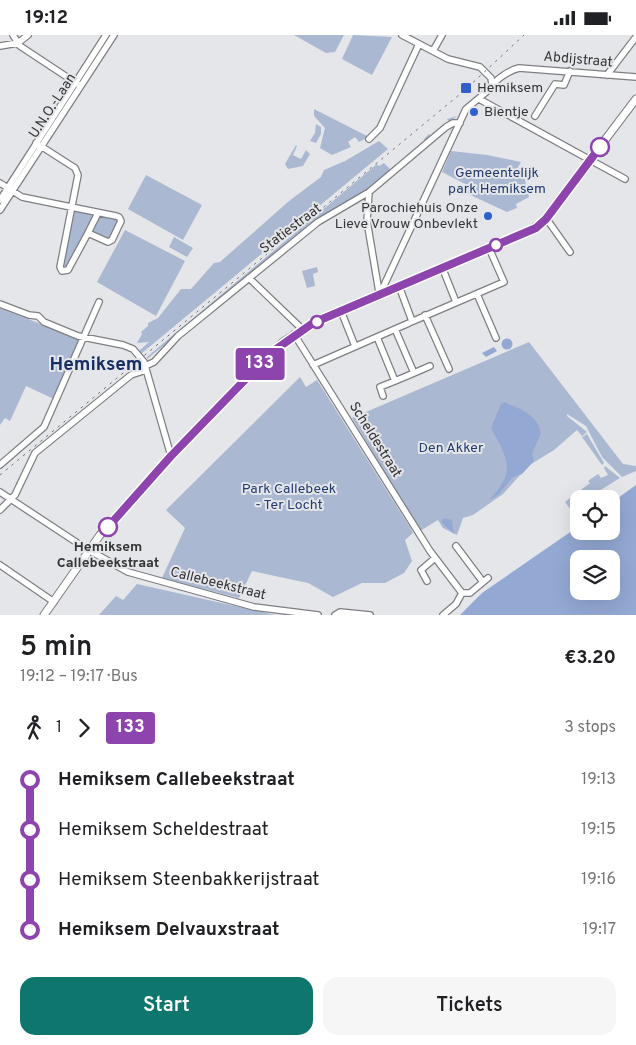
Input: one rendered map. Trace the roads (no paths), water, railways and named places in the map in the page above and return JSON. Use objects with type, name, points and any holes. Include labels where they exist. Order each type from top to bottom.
[{"type":"main road","points":[[44,615],[89,550],[171,456],[272,352],[302,329],[442,267],[527,232],[546,219],[636,99]]},
{"type":"street","points":[[13,35],[18,43],[78,84]]},
{"type":"street","points":[[0,46],[18,43],[28,35]]},
{"type":"street","name":"U.N.O.-Laan","points":[[0,200],[10,189],[39,145],[78,84],[106,35]]},
{"type":"street","name":"U.N.O.-Laan","points":[[78,84],[114,35]]},
{"type":"street","points":[[380,294],[466,109],[479,99],[492,84],[491,78],[482,68],[455,61],[402,35]]},
{"type":"street","points":[[433,51],[442,35]]},
{"type":"street","points":[[607,75],[636,37]]},
{"type":"street","points":[[369,139],[380,128],[419,44]]},
{"type":"street","name":"Abdijstraat","points":[[492,84],[519,68],[636,77]]},
{"type":"street","points":[[535,116],[555,84],[564,85],[570,71]]},
{"type":"street","points":[[479,99],[531,125],[625,179]]},
{"type":"street","name":"Statiestraat","points":[[12,500],[29,462],[40,449],[131,375],[154,362],[178,336],[318,222],[369,192],[446,127],[453,123],[460,123]]},
{"type":"street","points":[[39,145],[77,170],[78,175],[60,267],[62,271],[68,270],[98,213]]},
{"type":"street","points":[[0,183],[22,197],[119,217],[120,224],[110,242],[88,233]]},
{"type":"street","name":"U.N.O.-Laan","points":[[0,211],[10,189]]},
{"type":"street","points":[[369,192],[367,221],[380,294]]},
{"type":"street","points":[[546,219],[570,252]]},
{"type":"street","points":[[313,365],[504,282],[489,248]]},
{"type":"street","points":[[442,267],[456,302]]},
{"type":"street","points":[[249,278],[302,329]]},
{"type":"street","points":[[399,287],[411,322]]},
{"type":"street","points":[[477,294],[496,338]]},
{"type":"street","points":[[0,465],[44,427],[99,302]]},
{"type":"street","points":[[0,304],[29,315],[38,316],[44,322],[82,337],[128,346],[140,356],[146,368],[171,456]]},
{"type":"street","points":[[341,311],[355,346]]},
{"type":"street","points":[[425,315],[448,369]]},
{"type":"street","points":[[395,329],[414,373]]},
{"type":"street","name":"Scheldestraat","points":[[294,334],[435,558],[462,593]]},
{"type":"street","points":[[377,337],[395,381]]},
{"type":"street","points":[[383,396],[380,387],[430,366]]},
{"type":"street","name":"Callebeekstraat","points":[[0,491],[89,550],[128,572],[155,581],[266,609],[318,615]]},
{"type":"street","points":[[0,510],[12,500]]},
{"type":"street","points":[[443,615],[456,604],[462,593],[470,593],[486,580],[456,545]]},
{"type":"street","points":[[428,581],[421,570],[435,558]]},
{"type":"street","points":[[0,565],[54,602]]},
{"type":"street","points":[[334,615],[340,612],[370,615]]},
{"type":"railway","points":[[0,475],[465,90],[524,35]]},
{"type":"place","name":"Hemiksem","points":[[466,88]]},
{"type":"place","name":"Bientje","points":[[474,112]]},
{"type":"place","name":"Parochiehuis Onze Lieve Vrouw Onbevlekt","points":[[488,216]]},
{"type":"place","name":"Hemiksem Callebeekstraat","points":[[108,527]]},
{"type":"district","name":"Hemiksem","points":[[96,365]]},
{"type":"park label","name":"Gemeentelijk park Hemiksem","points":[[497,181]]},
{"type":"park label","name":"Den Akker","points":[[451,448]]},
{"type":"park label","name":"Park Callebeek - Ter Locht","points":[[289,497]]}]
